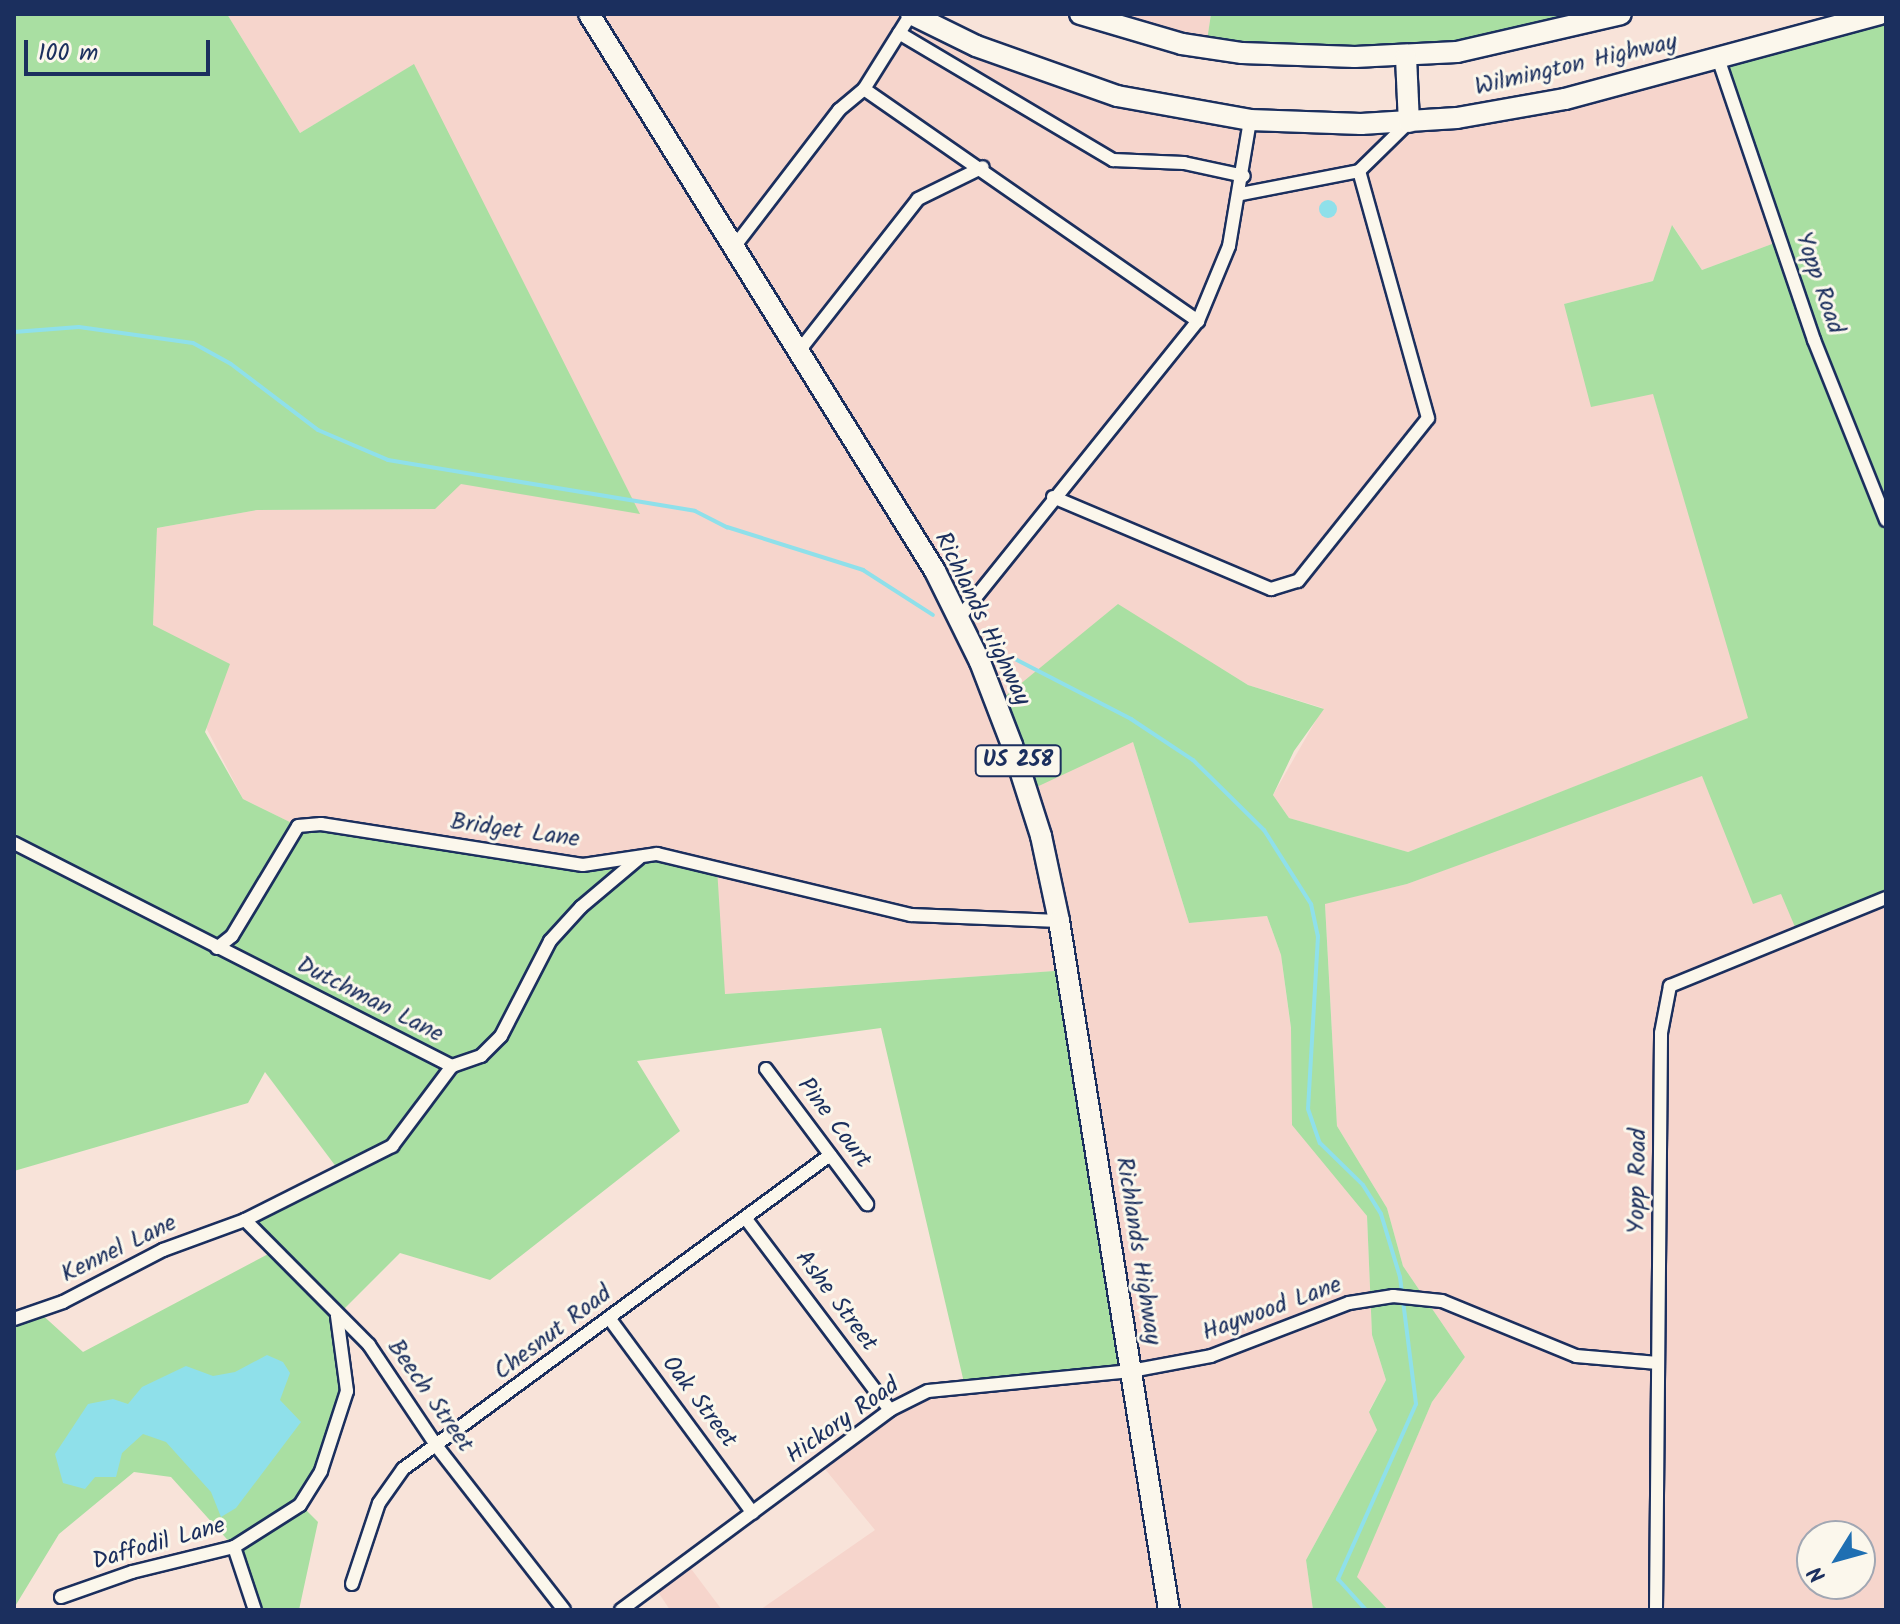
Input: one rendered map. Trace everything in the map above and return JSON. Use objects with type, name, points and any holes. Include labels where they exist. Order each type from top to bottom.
[{"type":"main road","name":"Richlands Highway","points":[[589,14],[906,522],[959,618],[1028,791],[1059,921],[1169,1610]]},
{"type":"main road","name":"Wilmington Highway","points":[[911,14],[976,46],[1103,92],[1250,120],[1409,122],[1552,102],[1880,14]]},
{"type":"main road","name":"Wilmington Highway","points":[[1080,14],[1140,34],[1242,53],[1406,57],[1503,43],[1621,14]]},
{"type":"main road","points":[[1406,57],[1409,122]]},
{"type":"street","points":[[734,247],[836,113],[864,89],[911,14]]},
{"type":"street","points":[[899,33],[1113,160],[1184,163],[1244,176]]},
{"type":"street","name":"Yopp Road","points":[[1718,58],[1814,340],[1886,520]]},
{"type":"street","points":[[864,89],[983,167],[1198,321]]},
{"type":"street","points":[[959,618],[1053,497],[1198,321],[1221,271],[1241,194],[1250,120]]},
{"type":"street","points":[[1241,194],[1359,171],[1409,122]]},
{"type":"street","points":[[799,351],[918,199],[983,167]]},
{"type":"street","points":[[1053,497],[1271,589],[1298,581],[1428,418],[1359,171]]},
{"type":"street","name":"Bridget Lane","points":[[217,948],[232,936],[298,826],[321,824],[583,865],[657,854],[911,915],[1059,921]]},
{"type":"street","name":"Dutchman Lane","points":[[14,843],[452,1066],[481,1056],[501,1036],[550,941],[581,907],[638,859]]},
{"type":"street","name":"Yopp Road","points":[[1656,1610],[1661,1033],[1670,986],[1886,898]]},
{"type":"street","name":"Kennel Lane","points":[[14,1319],[63,1302],[175,1245],[245,1220],[392,1146],[452,1066]]},
{"type":"street","name":"Pine Court","points":[[766,1069],[867,1204]]},
{"type":"street","name":"Chesnut Road","points":[[352,1584],[379,1503],[403,1469],[438,1448],[830,1155]]},
{"type":"street","name":"Ashe Street","points":[[746,1219],[890,1410]]},
{"type":"street","name":"Beech Street","points":[[245,1220],[369,1345],[438,1448],[564,1610]]},
{"type":"street","name":"Haywood Lane","points":[[1131,1371],[1211,1356],[1349,1303],[1423,1297],[1576,1356],[1658,1363]]},
{"type":"street","name":"Daffodil Lane","points":[[61,1597],[132,1572],[234,1547],[300,1505],[321,1471],[347,1391],[337,1316]]},
{"type":"street","name":"Oak Street","points":[[609,1318],[753,1513]]},
{"type":"street","name":"Hickory Road","points":[[621,1610],[890,1410],[928,1391],[1131,1371]]},
{"type":"street","points":[[234,1547],[255,1610]]},
{"type":"shaded area","points":[[227,14],[911,14],[1177,109],[1409,122],[1718,58],[1780,241],[1702,270],[1673,226],[1653,281],[1564,304],[1653,393],[1749,718],[1408,852],[1289,818],[1273,795],[1323,708],[1248,685],[1118,605],[1133,742],[1189,923],[1267,916],[1281,955],[1291,1029],[1339,1178],[1367,1216],[1372,1335],[1386,1380],[1369,1411],[1377,1430],[1306,1560],[1313,1610],[760,1610],[875,1530],[820,1463],[928,1391],[1131,1371],[1068,970],[724,994],[583,865],[298,826],[243,799],[153,625],[157,528],[257,510],[434,509],[460,483],[639,513],[413,65],[300,133]]},
{"type":"shaded area","points":[[1080,14],[1211,14],[1206,47]]},
{"type":"shaded area","points":[[1886,703],[1886,1610],[1388,1610],[1356,1577],[1432,1402],[1465,1357],[1403,1266],[1387,1208],[1337,1126],[1325,903],[1407,884]]},
{"type":"shaded area","points":[[686,1562],[722,1610],[670,1610],[654,1586]]},
{"type":"green space","points":[[14,14],[227,14],[300,133],[414,64],[640,514],[461,484],[435,509],[257,510],[157,528],[153,625],[230,664],[205,732],[243,799],[298,826],[583,865],[657,854],[717,868],[725,994],[1068,970],[1131,1371],[965,1387],[881,1028],[637,1061],[680,1131],[490,1280],[400,1253],[337,1316],[347,1391],[301,1505],[318,1522],[299,1610],[255,1610],[234,1547],[171,1477],[134,1472],[59,1534],[14,1608],[14,1319],[38,1311],[83,1352],[274,1251],[245,1220],[340,1172],[265,1072],[248,1103],[14,1171]]},
{"type":"green space","points":[[1211,14],[1584,14],[1457,52],[1206,47]]},
{"type":"green space","points":[[1886,14],[1886,898],[1798,934],[1781,894],[1753,904],[1702,776],[1407,884],[1325,904],[1337,1126],[1387,1208],[1403,1266],[1465,1357],[1432,1402],[1357,1577],[1388,1610],[1313,1610],[1306,1560],[1377,1430],[1369,1412],[1386,1380],[1372,1335],[1367,1216],[1292,1125],[1291,1028],[1281,955],[1267,916],[1189,923],[1133,742],[1028,791],[997,703],[1118,604],[1248,685],[1324,709],[1294,751],[1273,795],[1289,818],[1408,852],[1748,718],[1653,394],[1591,407],[1564,304],[1653,281],[1672,225],[1702,270],[1780,241],[1718,58]]},
{"type":"water","points":[[1328,200],[1337,209],[1328,218],[1319,209]]},
{"type":"water","points":[[267,1355],[283,1362],[290,1373],[280,1400],[301,1422],[236,1508],[221,1517],[211,1492],[166,1442],[143,1434],[122,1453],[116,1477],[95,1477],[85,1489],[63,1483],[55,1454],[88,1404],[113,1399],[128,1404],[142,1387],[186,1366],[213,1376],[235,1372]]},
{"type":"waterway","points":[[14,332],[79,327],[193,343],[231,364],[318,430],[388,460],[695,511],[727,527],[863,570],[933,615]]},
{"type":"waterway","points":[[1013,658],[1131,719],[1193,760],[1264,830],[1311,904],[1318,936],[1308,1109],[1320,1143],[1363,1185],[1381,1214],[1400,1277],[1416,1404],[1338,1579],[1366,1610]]}]
